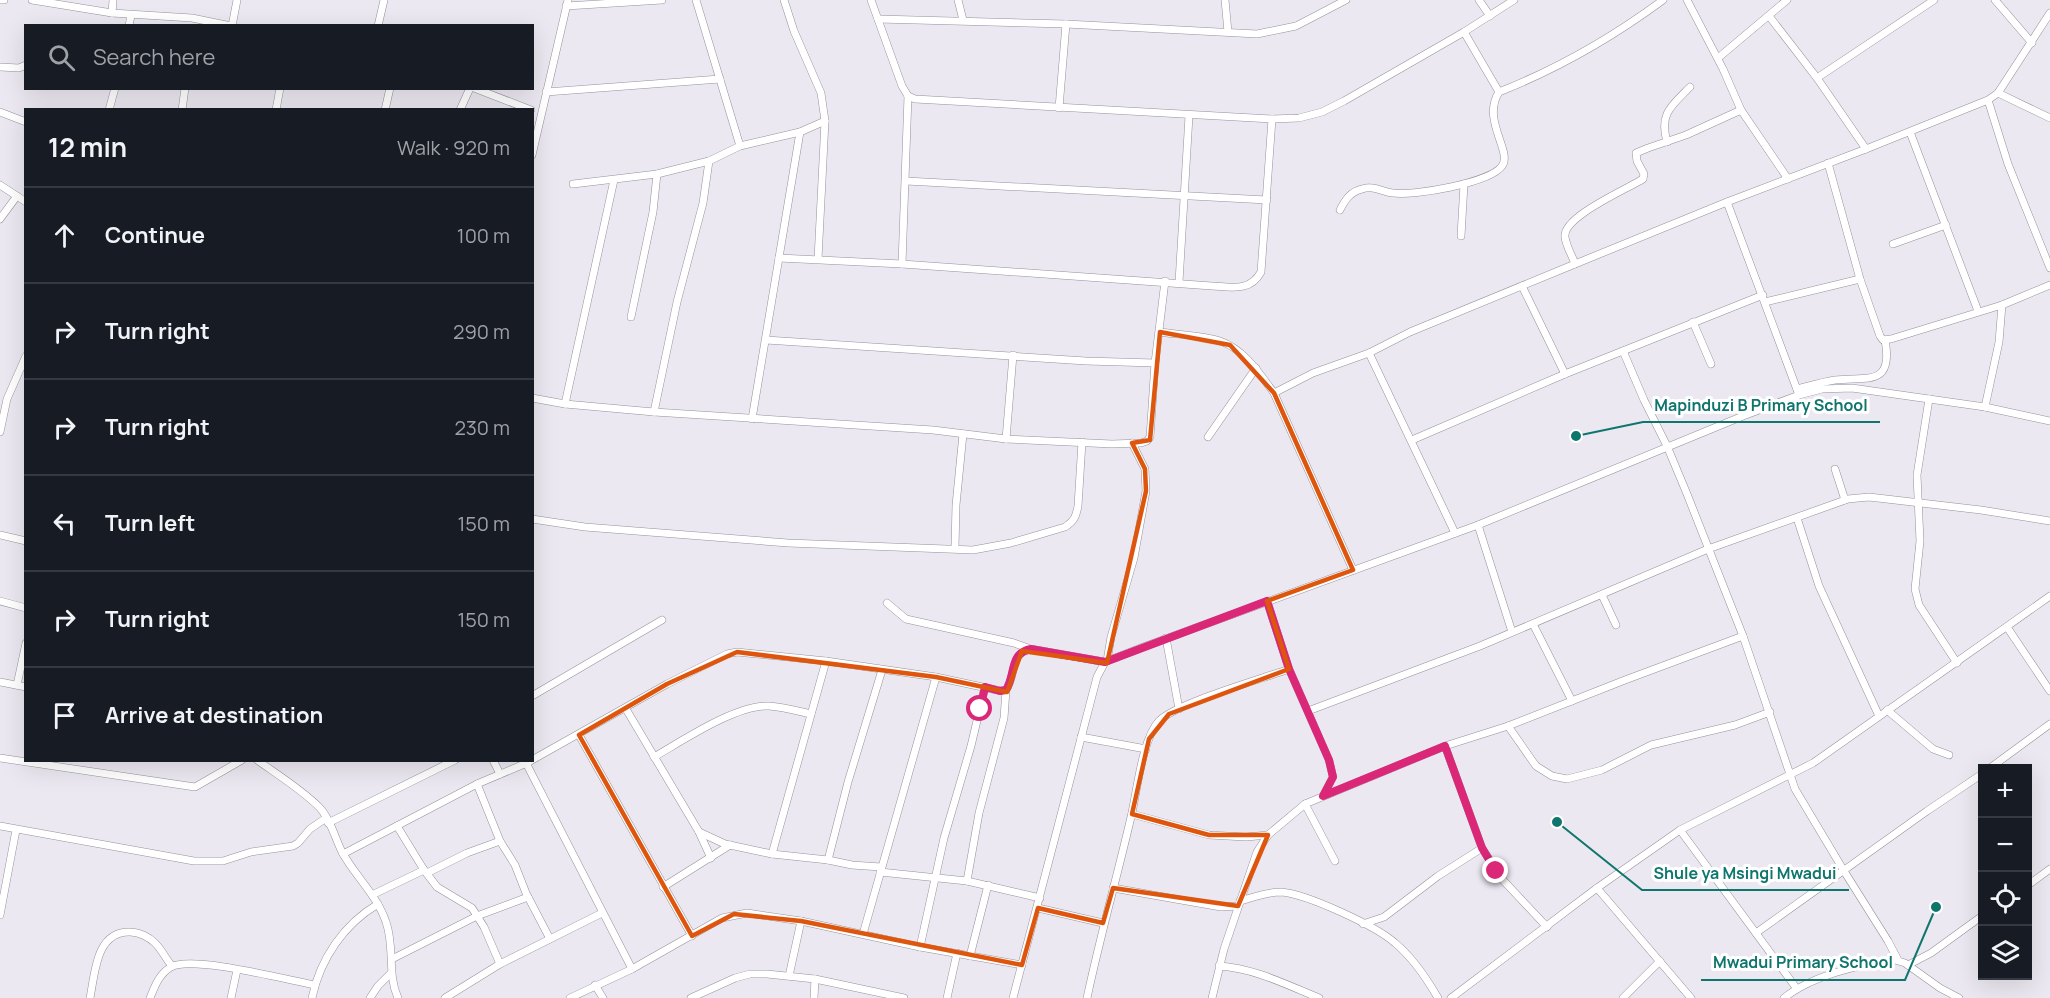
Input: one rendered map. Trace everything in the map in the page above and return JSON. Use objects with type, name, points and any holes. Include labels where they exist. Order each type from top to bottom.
[{"type":"street","points":[[32,0],[112,14],[192,18],[221,24]]},
{"type":"street","points":[[112,14],[113,0]]},
{"type":"street","points":[[231,24],[237,0]]},
{"type":"street","points":[[378,24],[384,0]]},
{"type":"street","points":[[534,147],[567,3],[662,0]]},
{"type":"street","points":[[696,0],[740,146]]},
{"type":"street","points":[[784,0],[794,31],[821,93],[825,121],[818,258]]},
{"type":"street","points":[[871,0],[902,86],[908,96],[902,264]]},
{"type":"street","points":[[958,0],[963,20]]},
{"type":"street","points":[[1225,0],[1228,32]]},
{"type":"street","points":[[878,19],[1066,24],[1257,34],[1277,32],[1313,19],[1346,0]]},
{"type":"street","points":[[1479,0],[1490,16]]},
{"type":"street","points":[[908,96],[927,100],[1189,116],[1299,118],[1322,112],[1344,101],[1464,32],[1514,0]]},
{"type":"street","points":[[1340,210],[1353,192],[1368,187],[1395,193],[1421,191],[1464,184],[1487,177],[1504,165],[1505,159],[1494,124],[1492,109],[1493,101],[1499,93],[1558,65],[1628,25],[1663,0]]},
{"type":"street","points":[[1687,0],[1718,58],[1741,110],[1788,179]]},
{"type":"street","points":[[1718,58],[1787,0]]},
{"type":"street","points":[[1817,78],[1934,0]]},
{"type":"street","points":[[1995,0],[2032,43]]},
{"type":"street","points":[[1274,393],[1314,373],[1369,353],[1410,332],[1575,264],[1988,100],[1998,93],[2050,13]]},
{"type":"street","points":[[129,24],[131,15]]},
{"type":"street","points":[[1769,16],[1817,78],[1866,149]]},
{"type":"street","points":[[1059,108],[1066,24]]},
{"type":"street","points":[[1464,32],[1499,93]]},
{"type":"street","points":[[0,67],[19,68],[24,66]]},
{"type":"street","points":[[546,93],[720,79]]},
{"type":"street","points":[[1666,142],[1664,121],[1674,103],[1690,87]]},
{"type":"street","points":[[110,108],[114,90]]},
{"type":"street","points":[[182,108],[185,90]]},
{"type":"street","points":[[276,108],[280,90]]},
{"type":"street","points":[[385,108],[390,90]]},
{"type":"street","points":[[461,108],[471,90]]},
{"type":"street","points":[[477,90],[527,108]]},
{"type":"street","points":[[1998,93],[2050,118]]},
{"type":"street","points":[[1988,100],[2008,164],[2050,268]]},
{"type":"street","points":[[1575,264],[1565,237],[1568,226],[1589,210],[1643,179],[1644,173],[1637,161],[1636,153],[1712,124],[1741,110]]},
{"type":"street","points":[[534,111],[542,114]]},
{"type":"street","points":[[0,112],[24,121]]},
{"type":"street","points":[[1179,282],[1189,116]]},
{"type":"street","points":[[779,258],[818,258],[1238,287],[1249,285],[1256,281],[1261,272],[1272,119]]},
{"type":"street","points":[[573,184],[657,174],[710,161],[740,146],[800,132],[825,121]]},
{"type":"street","points":[[752,419],[800,132]]},
{"type":"street","points":[[1910,132],[1978,311]]},
{"type":"street","points":[[654,412],[677,302],[703,203],[710,161]]},
{"type":"street","points":[[1828,163],[1860,279],[1880,336],[1886,340]]},
{"type":"street","points":[[631,317],[653,212],[657,174]]},
{"type":"street","points":[[565,405],[614,180]]},
{"type":"street","points":[[906,181],[1267,200]]},
{"type":"street","points":[[1461,236],[1464,184]]},
{"type":"street","points":[[0,185],[24,201]]},
{"type":"street","points":[[0,219],[17,196]]},
{"type":"street","points":[[1727,202],[1798,392]]},
{"type":"street","points":[[1893,244],[1946,225]]},
{"type":"street","points":[[1412,440],[1452,421],[1693,322],[1764,299],[1860,279]]},
{"type":"street","points":[[534,398],[565,405],[921,429],[1006,439],[1141,443],[1150,437],[1155,363],[1165,281]]},
{"type":"street","points":[[1886,340],[2002,304],[2050,285]]},
{"type":"street","points":[[1522,286],[1565,374]]},
{"type":"street","points":[[1985,407],[1999,342],[2002,304]]},
{"type":"street","points":[[1693,322],[1711,364]]},
{"type":"street","points":[[1160,332],[1220,341],[1230,345],[1256,368],[1274,393],[1353,570]]},
{"type":"street","points":[[766,340],[1086,361],[1155,363]]},
{"type":"street","points":[[887,603],[906,619],[1014,643],[1031,649],[1106,662],[1478,525],[1798,392],[1836,380],[1862,380],[1874,377],[1881,373],[1885,366],[1886,340]]},
{"type":"street","points":[[1623,351],[1667,446],[1743,636],[1795,789],[1898,960],[1951,998]]},
{"type":"street","points":[[1369,353],[1455,533]]},
{"type":"street","points":[[1006,439],[1013,355]]},
{"type":"street","points":[[0,432],[3,398],[24,360]]},
{"type":"street","points":[[1208,437],[1256,368]]},
{"type":"street","points":[[1798,392],[1843,388],[1985,407],[2050,421]]},
{"type":"street","points":[[1929,399],[1917,475],[1920,541],[1915,584],[1916,598],[1927,620],[1957,663]]},
{"type":"street","points":[[955,548],[956,505],[963,434]]},
{"type":"street","points":[[534,519],[585,527],[788,543],[973,550],[1011,543],[1065,527],[1072,522],[1078,506],[1082,442]]},
{"type":"street","points":[[1013,998],[1097,677],[1106,662],[1134,558],[1146,491],[1145,469],[1132,443]]},
{"type":"street","points":[[1835,469],[1845,500]]},
{"type":"street","points":[[1308,711],[1533,624],[1708,549],[1845,500],[1869,497],[1982,510],[2050,521]]},
{"type":"street","points":[[1797,518],[1819,586],[1879,716]]},
{"type":"street","points":[[1478,525],[1512,632]]},
{"type":"street","points":[[0,535],[24,540]]},
{"type":"street","points":[[1602,595],[1616,625]]},
{"type":"street","points":[[1451,998],[1597,888],[1680,830],[1791,774],[1831,751],[2050,596]]},
{"type":"street","points":[[0,601],[24,607]]},
{"type":"street","points":[[1267,601],[1289,669],[1332,770],[1333,777],[1323,796]]},
{"type":"street","points":[[534,695],[662,620]]},
{"type":"street","points":[[1533,624],[1572,701]]},
{"type":"street","points":[[2007,627],[2050,691]]},
{"type":"street","points":[[1212,998],[1219,966],[1257,852],[1268,835],[1305,804],[1445,746],[1508,726],[1743,636]]},
{"type":"street","points":[[1166,638],[1179,709]]},
{"type":"street","points":[[967,881],[979,813],[1004,718],[1006,690],[1018,654],[1031,649]]},
{"type":"street","points":[[534,759],[667,684],[727,654],[737,652],[826,661],[936,677],[1000,691],[1006,690]]},
{"type":"street","points":[[17,685],[24,653]]},
{"type":"street","points":[[772,854],[826,661]]},
{"type":"street","points":[[1087,998],[1103,923],[1153,729],[1160,720],[1179,709],[1289,669]]},
{"type":"street","points":[[828,860],[848,782],[882,670]]},
{"type":"street","points":[[863,934],[936,677]]},
{"type":"street","points":[[0,682],[24,687]]},
{"type":"street","points":[[920,947],[934,879],[985,687]]},
{"type":"street","points":[[654,757],[698,732],[756,707],[769,706],[811,714]]},
{"type":"street","points":[[626,709],[699,832],[711,858]]},
{"type":"street","points":[[1887,710],[1933,749],[1949,755]]},
{"type":"street","points":[[1508,726],[1536,766],[1552,776],[1567,779],[1602,770],[1651,745],[1735,725],[1770,712]]},
{"type":"street","points":[[1995,764],[2050,724]]},
{"type":"street","points":[[579,735],[692,936]]},
{"type":"street","points":[[1081,737],[1146,749]]},
{"type":"street","points":[[1445,746],[1482,848],[1501,879],[1547,927]]},
{"type":"street","points":[[0,758],[24,762]]},
{"type":"street","points":[[27,762],[195,787],[237,762]]},
{"type":"street","points":[[260,762],[321,809],[343,854],[378,904],[391,939],[391,973],[393,988],[398,998]]},
{"type":"street","points":[[0,826],[194,861],[223,861],[251,852],[293,846],[310,829],[451,762]]},
{"type":"street","points":[[494,762],[500,774]]},
{"type":"street","points":[[343,854],[477,784],[528,762]]},
{"type":"street","points":[[530,762],[602,913],[632,969]]},
{"type":"street","points":[[1756,933],[1978,777]]},
{"type":"street","points":[[477,784],[500,841],[515,865],[528,897],[550,939]]},
{"type":"street","points":[[1305,804],[1335,861]]},
{"type":"street","points":[[1132,814],[1209,835],[1246,837],[1268,835]]},
{"type":"street","points":[[397,826],[425,872],[437,887],[472,908],[500,964]]},
{"type":"street","points":[[0,915],[16,830]]},
{"type":"street","points":[[1680,830],[1797,989]]},
{"type":"street","points":[[699,832],[730,845],[772,854],[828,860],[934,879],[967,881],[1040,898]]},
{"type":"street","points":[[372,895],[500,841]]},
{"type":"street","points":[[663,887],[730,845]]},
{"type":"street","points":[[1363,924],[1384,917],[1438,876],[1482,848]]},
{"type":"street","points":[[2032,882],[2050,869]]},
{"type":"street","points":[[970,956],[988,885]]},
{"type":"street","points":[[1113,888],[1221,907],[1239,904],[1270,893],[1289,893],[1311,898],[1396,943],[1438,998]]},
{"type":"street","points":[[1597,888],[1691,998]]},
{"type":"street","points":[[392,958],[477,916],[528,897]]},
{"type":"street","points":[[312,998],[315,985],[331,951],[358,917],[378,904]]},
{"type":"street","points":[[1038,908],[1103,923]]},
{"type":"street","points":[[445,998],[500,964],[602,913]]},
{"type":"street","points":[[570,998],[632,969],[709,924],[734,914],[747,913],[801,921],[920,947],[1022,965]]},
{"type":"street","points":[[1908,965],[1932,953],[1978,920]]},
{"type":"street","points":[[789,976],[801,921]]},
{"type":"street","points":[[90,998],[100,954],[105,943],[114,935],[129,932],[148,938],[155,943],[172,966]]},
{"type":"street","points":[[947,998],[957,953]]},
{"type":"street","points":[[1784,998],[1797,989],[1841,972],[1898,960]]},
{"type":"street","points":[[1623,998],[1660,961]]},
{"type":"street","points":[[150,998],[160,977],[172,966],[188,963],[315,985]]},
{"type":"street","points":[[1219,966],[1235,967],[1319,998]]},
{"type":"street","points":[[231,998],[237,970]]},
{"type":"street","points":[[370,998],[391,973]]},
{"type":"street","points":[[691,998],[720,983],[750,974],[815,979],[904,998]]},
{"type":"street","points":[[814,998],[815,979]]},
{"type":"street","points":[[595,985],[603,998]]},
{"type":"street","points":[[1940,988],[1959,998]]},
{"type":"highlighted area","points":[[1160,332],[1230,345],[1274,393],[1353,570],[1267,601],[1289,669],[1169,714],[1149,739],[1132,814],[1209,835],[1268,835],[1238,906],[1113,888],[1103,923],[1038,908],[1022,965],[801,921],[734,914],[692,936],[579,735],[667,684],[737,652],[936,677],[1007,692],[1022,651],[1107,663],[1146,491],[1145,469],[1132,443],[1150,440]]},
{"type":"place","name":"Mapinduzi B Primary School","points":[[1576,436]]},
{"type":"place","name":"Shule ya Msingi Mwadui","points":[[1557,822]]},
{"type":"place","name":"Mwadui Primary School","points":[[1936,907]]},
{"type":"route","points":[[980,709],[985,687],[1000,691],[1006,690],[1010,684],[1018,654],[1022,651],[1031,649],[1105,662],[1267,601],[1289,669],[1332,770],[1333,777],[1323,796],[1445,746],[1482,848],[1496,871]]}]
